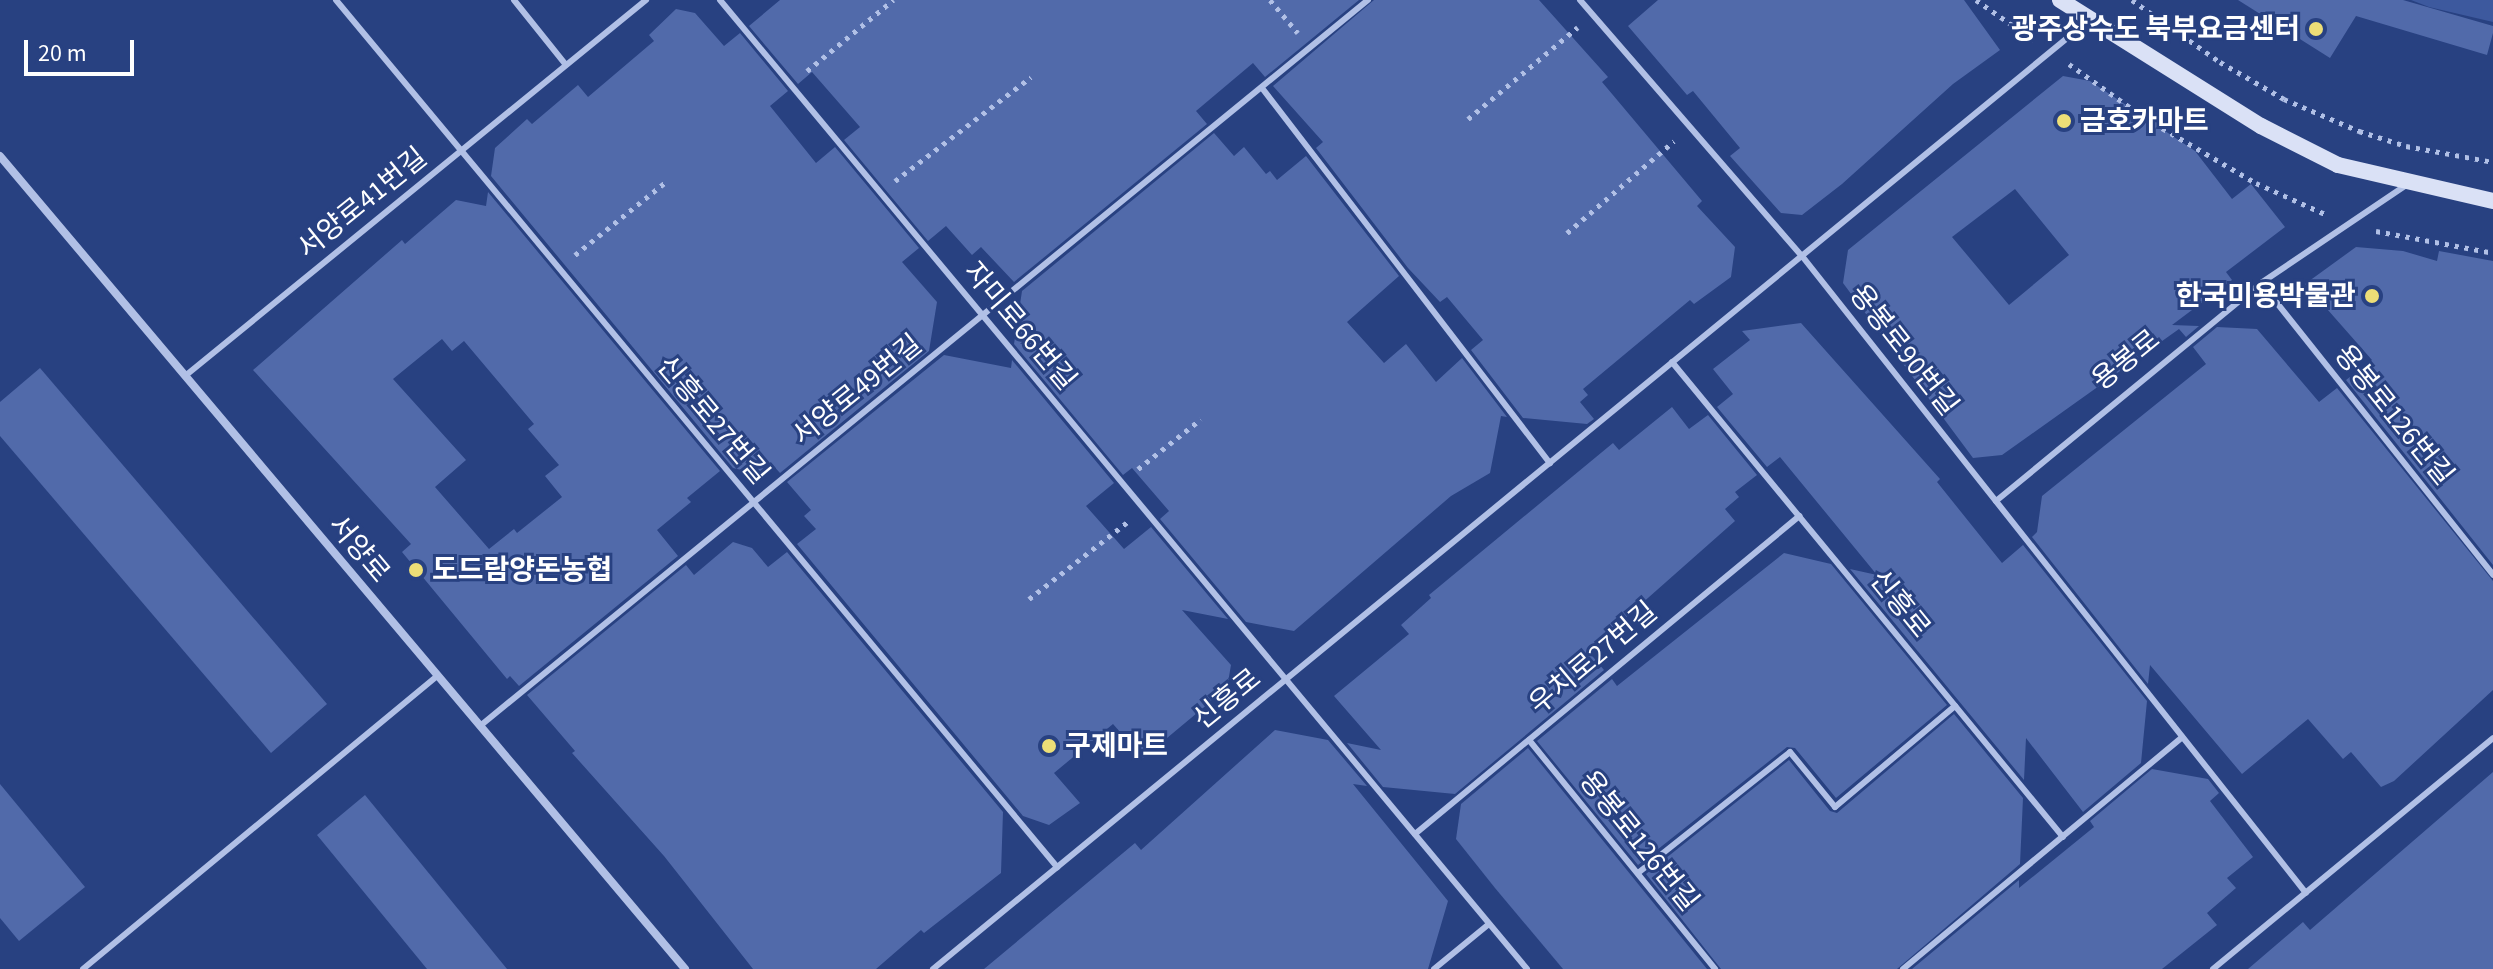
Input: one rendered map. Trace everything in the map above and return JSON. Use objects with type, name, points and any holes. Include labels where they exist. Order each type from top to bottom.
[{"type":"main road","points":[[2060,0],[2261,126],[2338,165],[2493,201]]},
{"type":"street","name":"서양로","points":[[0,156],[685,969]]},
{"type":"lane","name":"신흥로27번길","points":[[336,0],[1057,867]]},
{"type":"lane","points":[[514,0],[566,65]]},
{"type":"lane","name":"서양로41번길","points":[[185,376],[646,0]]},
{"type":"lane","name":"자미로66번길","points":[[720,0],[1285,680]]},
{"type":"lane","name":"서양로49번길","points":[[480,726],[1368,0]]},
{"type":"lane","name":"용봉로90번길","points":[[1580,0],[1802,256],[2306,893]]},
{"type":"lane","name":"신흥로","points":[[933,969],[2089,20]]},
{"type":"lane","points":[[1262,88],[1550,463]]},
{"type":"lane","name":"용봉로","points":[[1996,501],[2261,283],[2411,182]]},
{"type":"lane","name":"용봉로126번길","points":[[2261,283],[2493,575]]},
{"type":"lane","name":"신흥로","points":[[1672,362],[2063,837]]},
{"type":"lane","name":"우치로27번길","points":[[1415,834],[1800,516]]},
{"type":"lane","points":[[83,969],[437,676]]},
{"type":"lane","points":[[1285,680],[1527,969]]},
{"type":"lane","points":[[1638,873],[1790,752],[1835,807],[1955,706]]},
{"type":"lane","points":[[1903,969],[2182,737]]},
{"type":"lane","points":[[2213,969],[2493,738]]},
{"type":"lane","name":"용봉로126번길","points":[[1529,740],[1715,969]]},
{"type":"lane","points":[[1434,969],[1489,924]]},
{"type":"path","points":[[791,85],[893,0]]},
{"type":"path","points":[[1270,0],[1311,48]]},
{"type":"path","points":[[1976,0],[2145,118],[2256,183],[2350,223],[2389,234],[2493,253]]},
{"type":"path","points":[[2136,1],[2220,62],[2284,99],[2359,131],[2406,146],[2493,162]]},
{"type":"path","points":[[1468,119],[1593,15]]},
{"type":"path","points":[[880,192],[1031,77]]},
{"type":"path","points":[[1567,233],[1690,127]]},
{"type":"path","points":[[558,268],[667,181]]},
{"type":"path","points":[[1121,482],[1201,419]]},
{"type":"path","points":[[1029,599],[1143,509]]},
{"type":"shaded area","points":[[2411,0],[2493,0],[2493,22],[2429,7]]},
{"type":"building","points":[[780,0],[1359,0],[1265,77],[1253,63],[1196,111],[1207,124],[1014,282],[981,247],[972,255],[946,226],[928,241],[844,140],[860,127],[812,72],[798,84],[749,26]]},
{"type":"building","points":[[1374,0],[1539,0],[1608,77],[1602,82],[1702,201],[1697,206],[1735,247],[1731,277],[1694,304],[1690,300],[1583,389],[1588,395],[1580,402],[1594,419],[1587,424],[1523,418],[1471,350],[1483,340],[1447,297],[1440,302],[1408,268],[1316,148],[1323,142],[1273,86]]},
{"type":"building","points":[[1658,0],[1964,0],[2000,50],[1953,84],[1842,184],[1802,215],[1781,213],[1730,156],[1740,148],[1693,91],[1687,95],[1628,26]]},
{"type":"building","points":[[2238,0],[2403,0],[2493,26],[2493,33],[2487,55],[2356,16],[2330,58]]},
{"type":"building","points":[[676,9],[695,13],[724,46],[740,33],[788,91],[770,106],[816,163],[835,147],[919,248],[902,262],[937,302],[929,351],[780,473],[771,463],[759,474],[733,468],[491,176],[495,148],[527,119],[532,124],[578,85],[588,97],[654,41],[649,35]]},
{"type":"building","points":[[2063,76],[2090,81],[2195,151],[2232,199],[2251,184],[2285,227],[2226,272],[2232,280],[2172,325],[2199,326],[2186,337],[2179,329],[2002,455],[1973,458],[1843,283],[1848,250]],"holes":[[[2015,189],[2069,255],[2009,305],[1952,237]]]},
{"type":"building","points":[[1214,133],[1234,156],[1244,147],[1266,174],[1270,171],[1277,180],[1306,156],[1399,276],[1347,322],[1384,363],[1406,344],[1436,382],[1462,358],[1507,417],[1501,416],[1490,473],[1451,496],[1294,631],[1246,622],[1160,519],[1169,511],[1132,468],[1123,475],[1014,344],[1022,291]]},
{"type":"building","points":[[488,192],[720,471],[687,498],[691,502],[657,530],[678,556],[519,686],[510,676],[507,679],[402,552],[411,544],[253,370],[402,240],[405,244],[456,200],[486,206]],"holes":[[[442,339],[452,351],[464,341],[534,424],[528,429],[559,465],[545,476],[562,497],[517,533],[514,529],[489,549],[435,487],[466,460],[393,379]]]},
{"type":"building","points":[[2356,247],[2403,251],[2437,261],[2439,251],[2493,261],[2493,565],[2346,380],[2372,360],[2305,284]]},
{"type":"building","points":[[1801,323],[1940,479],[1937,482],[2002,563],[2023,545],[2147,701],[2141,763],[2083,812],[2026,738],[2024,780],[1850,569],[1877,575],[1780,457],[1767,467],[1717,407],[1733,394],[1713,369],[1750,340],[1742,331]]},
{"type":"building","points":[[2217,327],[2257,329],[2319,402],[2337,388],[2493,581],[2493,690],[2394,781],[2381,787],[2351,752],[2343,759],[2308,719],[2242,774],[2150,665],[2148,684],[2032,537],[2037,532],[2042,496],[2206,364],[2193,347]]},
{"type":"building","points":[[944,355],[1011,368],[1012,360],[1114,483],[1086,506],[1124,549],[1151,527],[1228,619],[1182,610],[1231,665],[1227,688],[1143,758],[1113,724],[1054,773],[1080,803],[1049,825],[1023,816],[797,544],[816,529],[804,516],[811,510],[787,482]]},
{"type":"building","points":[[40,368],[327,704],[271,753],[0,436],[0,402]]},
{"type":"building","points":[[1672,407],[1689,429],[1708,415],[1757,475],[1735,492],[1739,497],[1725,509],[1735,521],[1588,651],[1604,670],[1455,794],[1383,787],[1347,743],[1381,750],[1334,696],[1409,634],[1401,625],[1431,598],[1429,595],[1613,443],[1619,450]]},
{"type":"building","points":[[733,542],[752,548],[768,567],[787,552],[1003,812],[1001,873],[924,933],[921,930],[876,969],[753,969],[664,856],[572,753],[575,751],[527,695],[686,565],[694,575]]},
{"type":"building","points":[[1784,553],[1831,564],[1947,705],[1836,798],[1795,748],[1787,747],[1638,865],[1537,741],[1612,679],[1617,686]]},
{"type":"building","points":[[1954,714],[2023,798],[2020,864],[1897,969],[1721,969],[1646,874],[1789,760],[1830,811],[1837,813]]},
{"type":"building","points":[[1275,730],[1328,740],[1367,786],[1353,784],[1448,901],[1428,969],[984,969],[1135,843],[1141,850]]},
{"type":"building","points":[[1528,748],[1707,969],[1563,969],[1495,888],[1456,839],[1461,804]]},
{"type":"building","points":[[2152,769],[2208,779],[2219,793],[2210,801],[2253,857],[2227,878],[2236,888],[2207,913],[2217,925],[2162,969],[1912,969],[2019,880],[2019,888],[2094,827],[2090,821]]},
{"type":"building","points":[[2493,772],[2493,969],[2248,969],[2303,922],[2310,930]]},
{"type":"building","points":[[0,784],[85,887],[19,941],[0,918]]},
{"type":"building","points":[[365,795],[507,969],[427,969],[317,835]]},
{"type":"place","name":"광주상수도 북부요금센터","points":[[2316,29]]},
{"type":"place","name":"금호카마트","points":[[2064,121]]},
{"type":"place","name":"한국미용박물관","points":[[2372,296]]},
{"type":"place","name":"도드람양돈농협","points":[[416,570]]},
{"type":"place","name":"구제마트","points":[[1049,746]]}]
